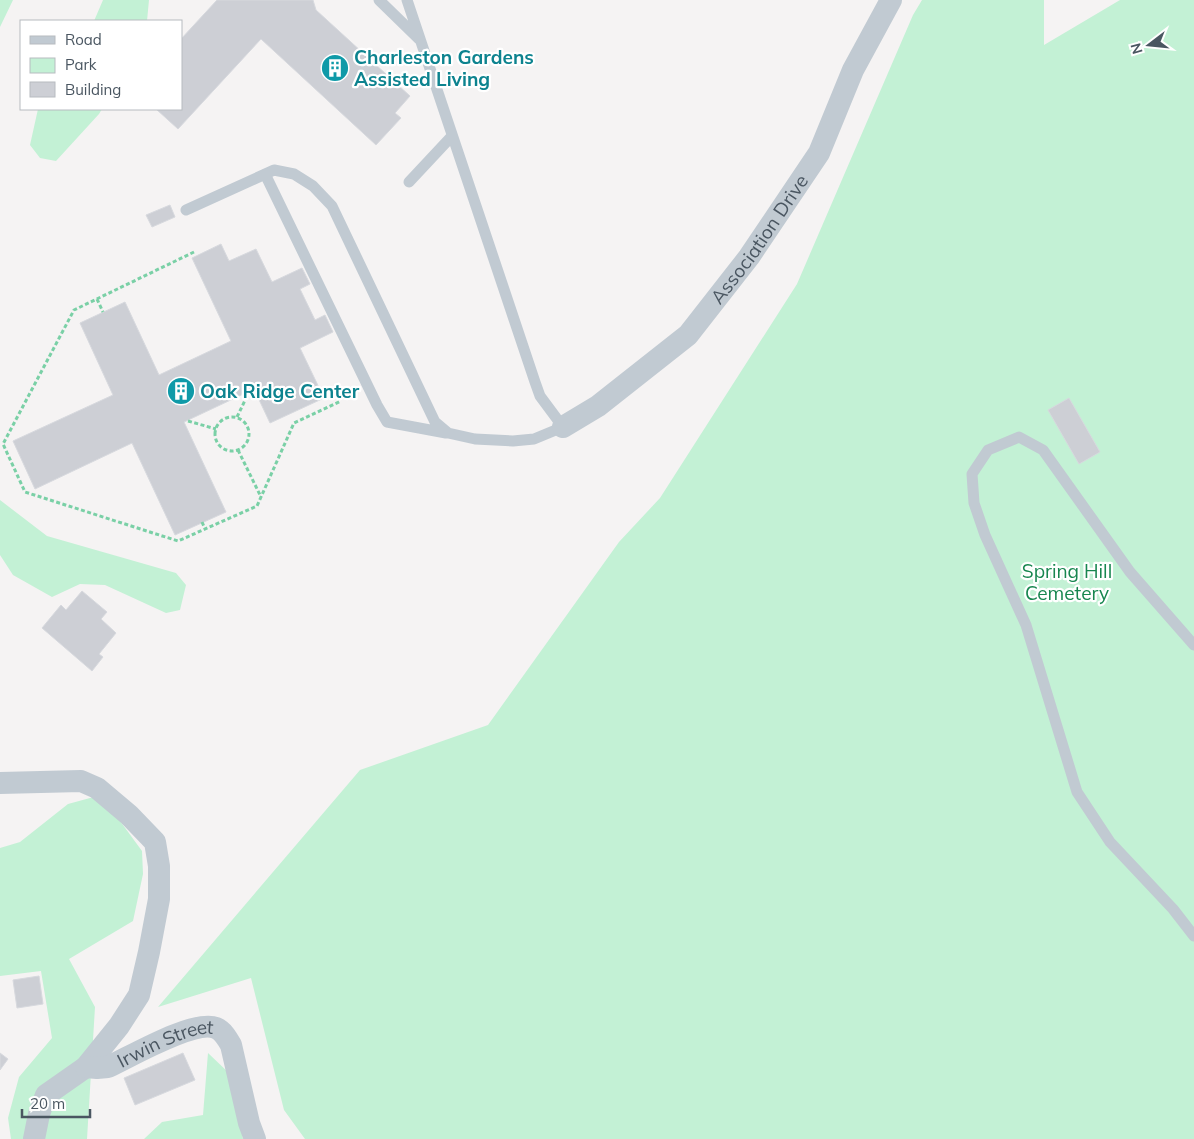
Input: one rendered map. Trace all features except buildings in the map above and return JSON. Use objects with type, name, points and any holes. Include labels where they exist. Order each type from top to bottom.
[{"type":"street","name":"Association Drive","points":[[563,427],[598,406],[688,335],[750,257],[819,153],[853,70],[891,0]]},
{"type":"street","points":[[0,783],[81,781],[97,788],[129,815],[155,842],[159,866],[159,899],[139,995],[119,1026],[86,1067],[46,1095],[39,1114],[34,1139]]},
{"type":"street","name":"Irwin Street","points":[[86,1067],[108,1067],[195,1027],[207,1026],[216,1028],[225,1035],[231,1045],[249,1122],[255,1139]]},
{"type":"lane","points":[[379,0],[420,40]]},
{"type":"lane","points":[[266,174],[377,405],[387,422],[474,439],[513,441],[534,439],[563,427],[540,396],[534,382],[407,0]]},
{"type":"lane","points":[[409,182],[452,136]]},
{"type":"lane","points":[[186,210],[274,170],[294,174],[313,186],[332,206],[435,422],[448,433]]},
{"type":"lane","points":[[1194,645],[1130,572],[1043,450],[1018,438],[988,450],[972,474],[974,502],[985,535],[1026,625],[1077,792],[1110,842],[1173,909],[1194,936]]},
{"type":"path","points":[[194,252],[74,310],[3,444],[25,492],[178,541],[257,506],[294,423],[341,401]]},
{"type":"path","points":[[97,299],[103,312]]},
{"type":"path","points":[[237,417],[249,392]]},
{"type":"path","points":[[237,417],[247,425],[249,438],[246,444],[238,450],[228,450],[217,442],[216,429],[224,418],[237,417]]},
{"type":"path","points":[[188,421],[216,429]]},
{"type":"path","points":[[238,450],[261,497]]},
{"type":"path","points":[[202,522],[205,529]]},
{"type":"green space","points":[[0,0],[13,0],[0,27]]},
{"type":"green space","points":[[103,0],[149,0],[147,20],[94,20]]},
{"type":"green space","name":"Spring Hill Cemetery","points":[[922,0],[1044,0],[1044,45],[1120,0],[1194,0],[1194,1139],[305,1139],[284,1110],[251,978],[158,1007],[360,770],[488,725],[619,542],[660,498],[797,284],[913,15]]},
{"type":"green space","points":[[38,110],[101,110],[56,161],[40,158],[30,145]]},
{"type":"green space","points":[[0,500],[47,536],[176,573],[186,585],[180,610],[166,613],[105,585],[80,584],[52,597],[13,575],[0,555]]},
{"type":"green space","points":[[101,795],[142,851],[143,874],[133,921],[69,959],[95,1007],[87,1139],[11,1139],[8,1118],[19,1077],[52,1038],[41,971],[0,976],[0,848],[20,842],[68,804]]},
{"type":"green space","points":[[208,1053],[230,1074],[243,1139],[144,1139],[162,1122],[203,1115]]},
{"type":"place","name":"Charleston Gardens Assisted Living","points":[[335,68]]},
{"type":"place","name":"Oak Ridge Center","points":[[181,391]]}]
